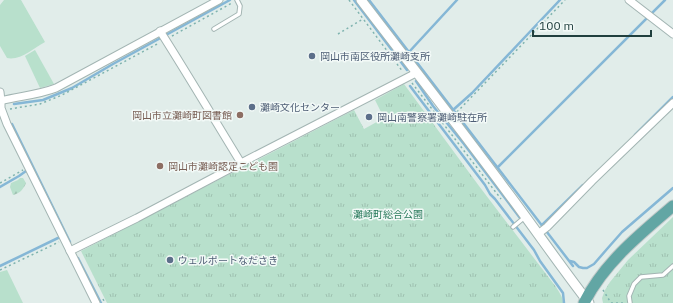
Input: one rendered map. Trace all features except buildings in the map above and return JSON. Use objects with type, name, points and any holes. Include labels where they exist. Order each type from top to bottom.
[{"type":"main road","points":[[586,302],[598,281],[617,257],[640,234],[673,206]]},
{"type":"street","points":[[1,101],[56,88],[162,35],[219,0]]},
{"type":"street","points":[[361,0],[526,217],[542,231],[553,256],[586,302]]},
{"type":"street","points":[[629,0],[673,34]]},
{"type":"street","points":[[162,35],[241,163]]},
{"type":"street","points":[[70,251],[416,73]]},
{"type":"street","points":[[0,92],[1,108],[7,124],[96,303]]},
{"type":"street","points":[[542,231],[673,103]]},
{"type":"lane","points":[[214,29],[239,14],[240,6],[237,0]]},
{"type":"lane","points":[[513,227],[526,217]]},
{"type":"lane","points":[[628,303],[634,284],[641,277],[663,275],[673,266]]},
{"type":"path","points":[[349,0],[504,203]]},
{"type":"path","points":[[458,112],[565,0]]},
{"type":"path","points":[[338,34],[363,19]]},
{"type":"path","points":[[0,184],[20,173],[28,166]]},
{"type":"path","points":[[0,270],[64,240]]},
{"type":"path","points":[[603,290],[611,303],[628,303]]},
{"type":"green space","points":[[4,0],[21,0],[45,42],[17,58],[7,58],[0,46],[0,5]]},
{"type":"green space","points":[[35,50],[54,84],[40,88],[25,56]]},
{"type":"green space","name":"灘崎町総合公園","points":[[404,84],[556,287],[562,297],[563,303],[107,303],[81,251],[354,110],[364,129],[384,118],[375,100]]},
{"type":"green space","points":[[23,178],[26,183],[24,188],[13,195],[10,187],[11,183]]},
{"type":"green space","points":[[673,217],[673,303],[603,303],[602,298],[610,282],[628,260]]},
{"type":"green space","points":[[7,270],[23,303],[0,303],[0,272]]},
{"type":"waterway","points":[[14,104],[43,100],[72,88],[230,0]]},
{"type":"waterway","points":[[354,0],[407,70]]},
{"type":"waterway","points":[[369,0],[573,266]]},
{"type":"waterway","points":[[409,52],[457,0]]},
{"type":"waterway","points":[[453,110],[472,93],[560,0]]},
{"type":"waterway","points":[[498,167],[665,0]]},
{"type":"waterway","points":[[416,81],[433,106],[520,218]]},
{"type":"waterway","points":[[410,86],[485,185],[490,194],[534,250],[563,293],[564,303]]},
{"type":"waterway","points":[[635,135],[673,97]]},
{"type":"waterway","points":[[12,124],[70,242]]},
{"type":"waterway","points":[[0,187],[26,171]]},
{"type":"waterway","points":[[542,225],[583,185]]},
{"type":"waterway","points":[[570,261],[583,268],[587,268],[594,264],[622,232],[673,188]]},
{"type":"waterway","points":[[0,266],[58,238]]},
{"type":"waterway","points":[[78,258],[101,303]]},
{"type":"place","name":"岡山市南区役所灘崎支所","points":[[312,56]]},
{"type":"place","name":"灘崎文化センター","points":[[252,107]]},
{"type":"place","name":"岡山市立灘崎町図書館","points":[[240,115]]},
{"type":"place","name":"岡山南警察署灘崎駐在所","points":[[369,117]]},
{"type":"place","name":"岡山市灘崎認定こども園","points":[[160,166]]},
{"type":"place","name":"ウェルポートなださき","points":[[170,260]]}]
